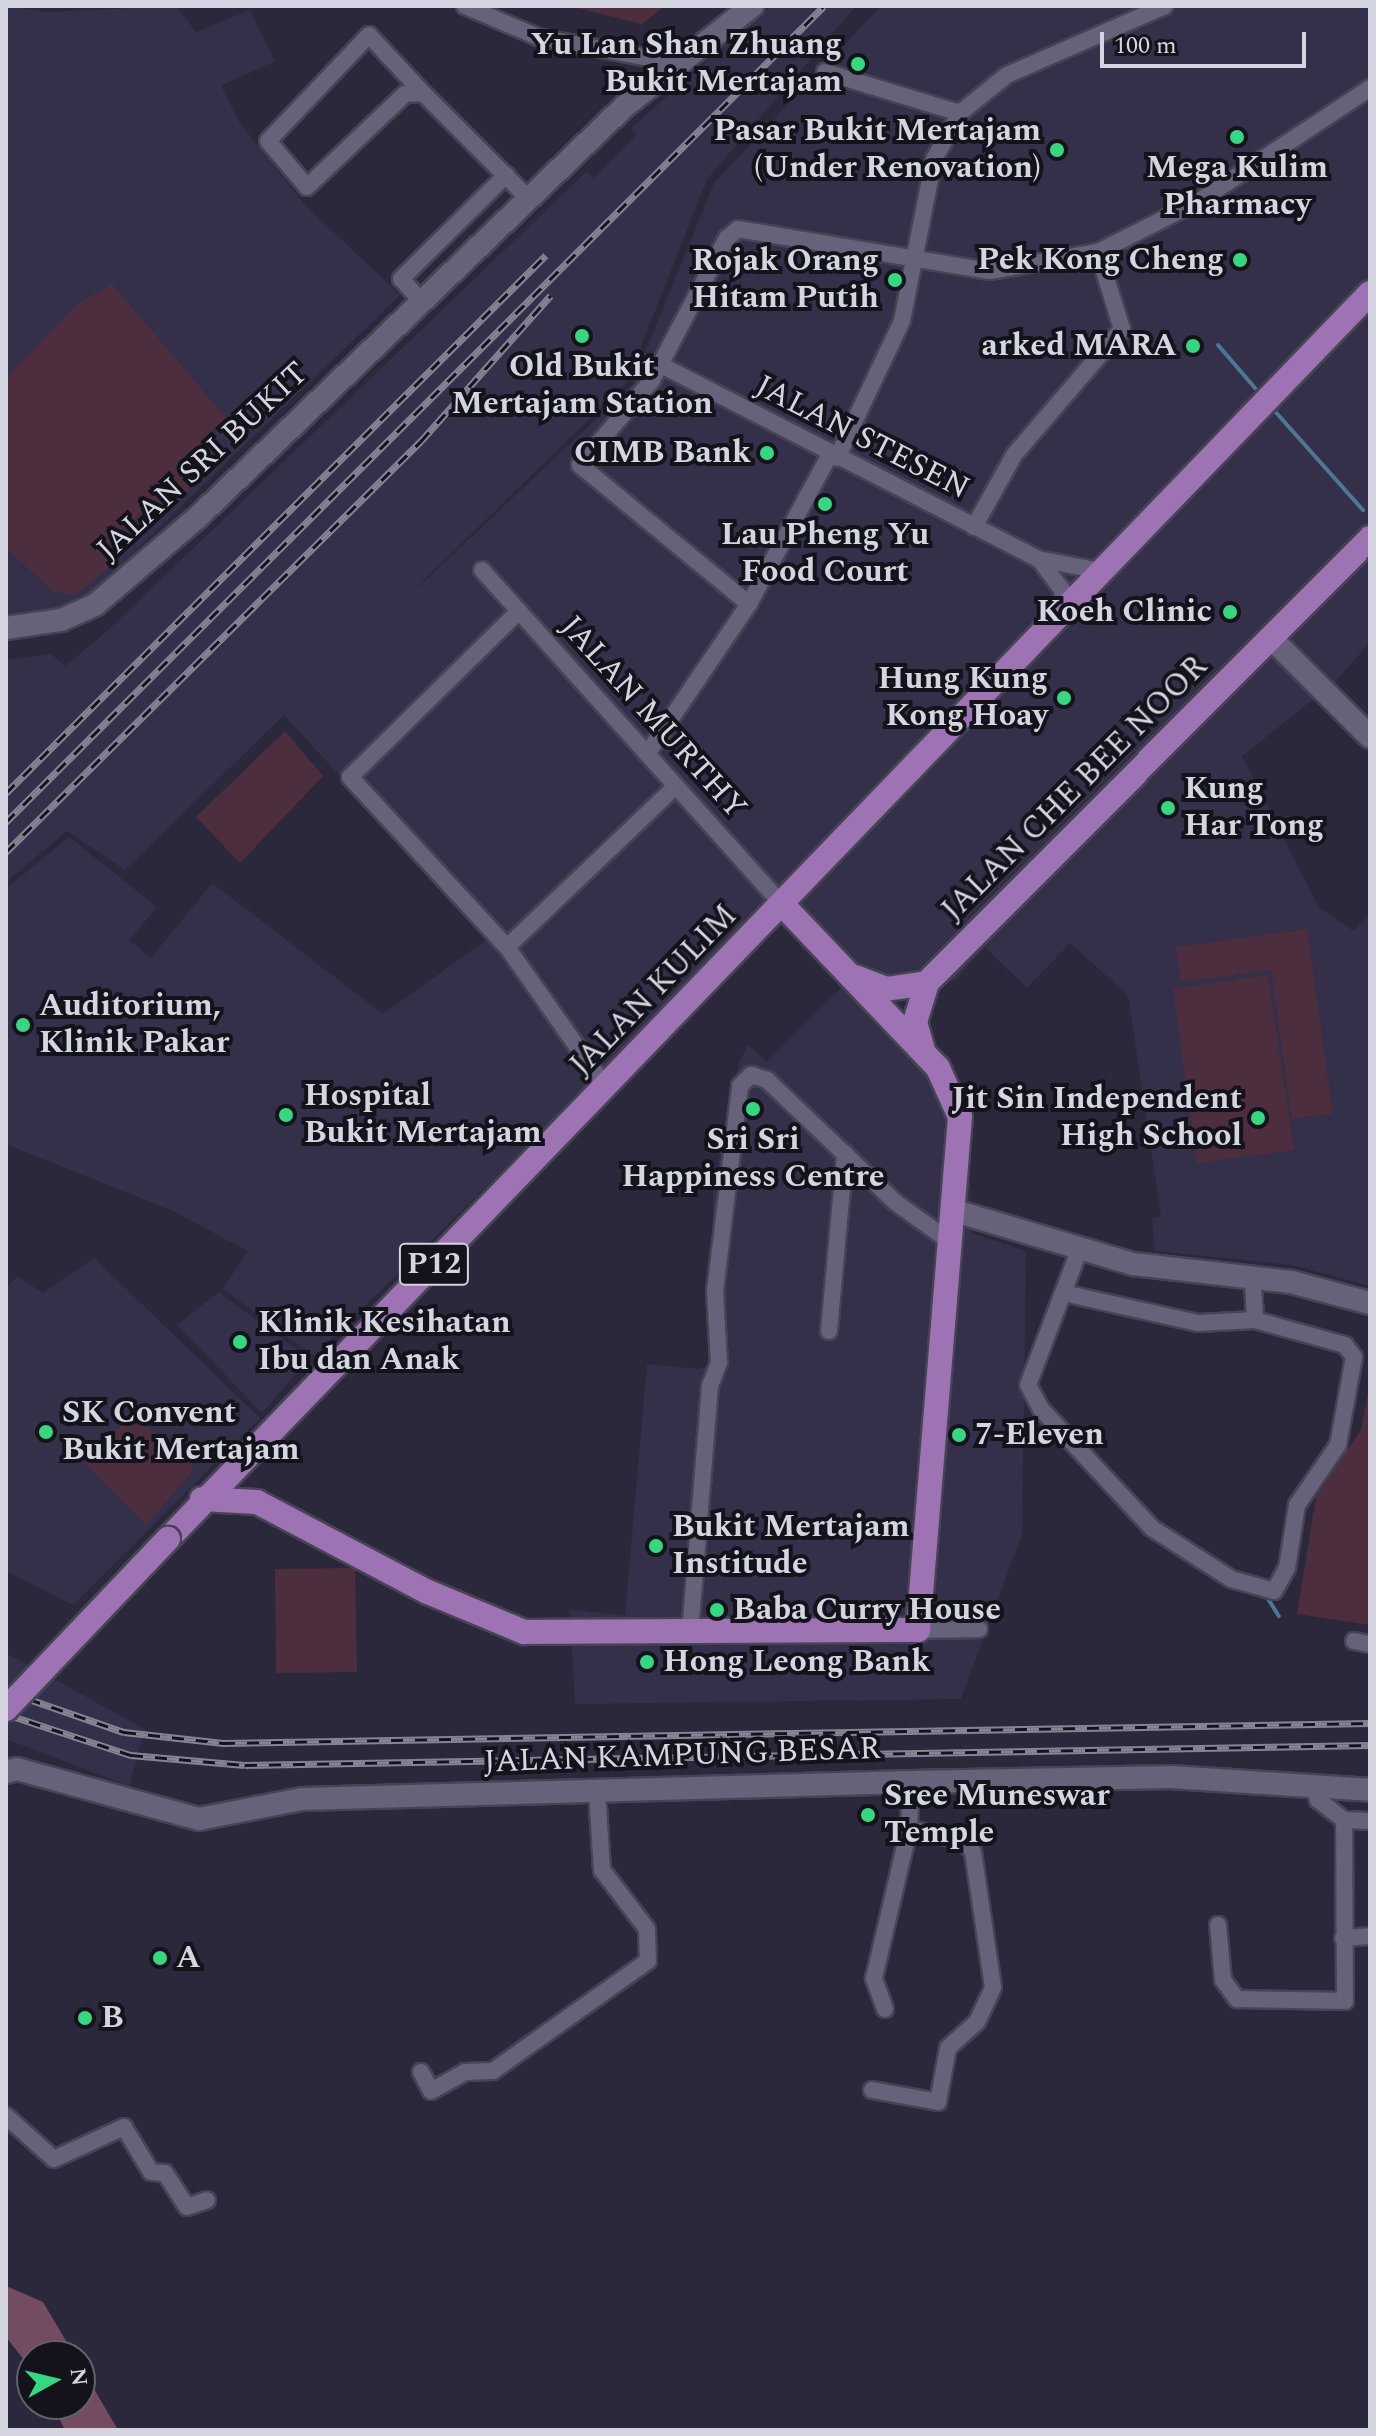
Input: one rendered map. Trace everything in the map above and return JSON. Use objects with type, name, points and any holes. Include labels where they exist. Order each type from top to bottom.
[{"type":"main road","name":"JALAN KULIM","points":[[6,1709],[168,1539],[202,1499],[606,1088],[1370,293]]},
{"type":"main road","name":"JALAN CHE BEE NOOR","points":[[927,983],[1370,538]]},
{"type":"main road","points":[[202,1499],[257,1502],[488,1621],[564,1636],[918,1630],[955,1211],[960,1117],[949,1083],[926,1055],[782,904]]},
{"type":"main road","points":[[846,972],[886,989],[927,983],[915,1022],[926,1055]]},
{"type":"main road","points":[[257,1502],[244,1480],[262,1440]]},
{"type":"street","points":[[465,6],[538,37],[675,63]]},
{"type":"street","name":"JALAN SRI BUKIT","points":[[6,628],[61,620],[95,605],[675,63],[752,6]]},
{"type":"street","points":[[647,754],[749,604],[834,456],[902,321],[916,264],[934,159],[960,113],[1007,75],[1165,6]]},
{"type":"street","points":[[423,93],[405,94],[307,187],[268,141],[369,35],[528,198]]},
{"type":"street","points":[[825,72],[960,113]]},
{"type":"street","points":[[749,604],[580,465],[661,365],[719,249],[738,229],[916,264],[1004,270],[1098,252],[1201,200],[1370,88]]},
{"type":"street","points":[[422,302],[401,279],[506,175]]},
{"type":"street","points":[[974,527],[1014,455],[1122,329],[1098,252]]},
{"type":"street","name":"JALAN STESEN","points":[[661,365],[1038,559],[1086,574],[1102,571]]},
{"type":"street","name":"JALAN STESEN","points":[[1038,559],[1063,591],[1057,618]]},
{"type":"street","name":"JALAN MURTHY","points":[[482,570],[782,904]]},
{"type":"street","points":[[519,611],[352,768],[350,777],[507,947],[606,1088]]},
{"type":"street","points":[[1270,637],[1370,737]]},
{"type":"street","points":[[507,947],[676,786]]},
{"type":"street","points":[[690,1634],[710,1386],[719,1362],[715,1291],[729,1136],[740,1086],[751,1075],[767,1080],[845,1154],[952,1243]]},
{"type":"street","points":[[829,1331],[845,1154]]},
{"type":"street","points":[[955,1211],[1080,1248],[1253,1282],[1291,1282],[1370,1303]]},
{"type":"street","points":[[1068,1294],[1198,1323],[1255,1320],[1345,1345],[1354,1357],[1338,1445],[1297,1505],[1287,1568],[1274,1591],[1231,1579],[1152,1528],[1041,1409],[1028,1385],[1068,1294],[1080,1248]]},
{"type":"street","points":[[1253,1282],[1255,1320]]},
{"type":"street","points":[[918,1630],[979,1629]]},
{"type":"street","name":"JALAN KAMPUNG BESAR","points":[[6,1772],[17,1769],[199,1819],[302,1799],[911,1782],[1171,1777],[1370,1790]]},
{"type":"street","points":[[885,2009],[874,1978],[909,1829],[911,1782]]},
{"type":"street","points":[[1314,1786],[1318,1800],[1344,1820],[1370,1821]]},
{"type":"street","points":[[421,2072],[431,2091],[465,2072],[493,2071],[648,1961],[647,1929],[602,1870],[597,1790]]},
{"type":"street","points":[[1218,1925],[1223,1980],[1237,1999],[1345,2001],[1344,1820]]},
{"type":"street","points":[[872,2090],[938,2102],[948,2048],[977,2022],[993,1987],[973,1852],[964,1841],[909,1829]]},
{"type":"street","points":[[1343,1938],[1370,1936]]},
{"type":"street","points":[[6,2116],[54,2159],[124,2127],[151,2172],[165,2173],[187,2207],[207,2200]]},
{"type":"shaded area","points":[[6,6],[48,12],[176,6],[196,32],[250,10],[275,61],[221,86],[239,122],[305,205],[400,295],[77,607],[6,617]]},
{"type":"shaded area","points":[[570,6],[665,6],[642,24]]},
{"type":"shaded area","points":[[771,6],[856,6],[707,179],[627,382],[377,626],[632,385],[714,183],[881,6],[1370,6],[1370,642],[1336,681],[1242,756],[1318,906],[1353,931],[1370,915],[1370,1286],[1293,1265],[1155,1251],[1152,1219],[1161,1216],[1128,995],[1070,943],[1027,988],[985,947],[955,981],[872,982],[771,906],[314,1356],[223,1289],[248,1251],[171,1210],[6,1144],[6,889],[69,837],[157,907],[129,940],[151,958],[212,883],[383,1014],[489,938],[284,715],[125,870],[67,831],[6,882],[6,660],[51,654],[65,666],[105,633],[587,171],[594,178],[637,135],[631,128]]},
{"type":"shaded area","points":[[112,284],[226,418],[201,441],[220,462],[154,523],[145,511],[120,531],[133,547],[76,595],[54,592],[6,548],[6,377],[80,302]]},
{"type":"shaded area","points":[[285,731],[323,776],[240,863],[196,817]]},
{"type":"shaded area","points":[[1307,929],[1333,1114],[1292,1119],[1271,970],[1181,982],[1176,947]]},
{"type":"shaded area","points":[[1268,975],[1294,1150],[1197,1163],[1173,989]]},
{"type":"shaded area","points":[[845,984],[967,1107],[972,1233],[1026,1251],[1022,1534],[961,1699],[575,1704],[570,1610],[625,1615],[647,1364],[700,1369],[712,1363],[713,1187],[739,1063],[748,1045],[767,1062]]},
{"type":"shaded area","points":[[94,1258],[260,1418],[73,1605],[6,1571],[6,1289],[17,1276],[43,1293]]},
{"type":"shaded area","name":"Klinik Kesihatan Ibu dan Anak","points":[[219,1292],[309,1359],[262,1413],[177,1325]]},
{"type":"shaded area","points":[[1370,1382],[1370,1625],[1297,1614],[1316,1497],[1361,1430]]},
{"type":"shaded area","points":[[131,1414],[195,1468],[146,1525],[86,1464]]},
{"type":"shaded area","points":[[355,1568],[357,1672],[276,1673],[275,1569]]},
{"type":"shaded area","points":[[6,1653],[145,1729],[129,1786],[6,1739]]},
{"type":"shaded area","points":[[6,2286],[43,2302],[66,2340],[16,2340],[16,2350],[6,2337]]},
{"type":"shaded area","points":[[96,2392],[118,2430],[65,2430],[60,2420],[96,2420]]},
{"type":"waterway","points":[[1218,345],[1255,388]]},
{"type":"waterway","points":[[1272,408],[1363,510]]},
{"type":"waterway","points":[[1265,1594],[1279,1616]]},
{"type":"railway","points":[[6,822],[824,6]]},
{"type":"railway","points":[[6,793],[546,255]]},
{"type":"railway","points":[[6,852],[421,441],[551,295]]},
{"type":"railway","points":[[6,1691],[124,1732],[223,1743],[1370,1723]]},
{"type":"railway","points":[[6,1714],[131,1755],[245,1765],[1370,1745]]},
{"type":"place","name":"Yu Lan Shan Zhuang Bukit Mertajam","points":[[858,64]]},
{"type":"place","name":"Mega Kulim Pharmacy","points":[[1237,137]]},
{"type":"place","name":"Pasar Bukit Mertajam (Under Renovation)","points":[[1057,150]]},
{"type":"place","name":"Pek Kong Cheng","points":[[1240,260]]},
{"type":"place","name":"Rojak Orang Hitam Putih","points":[[895,280]]},
{"type":"place","name":"Old Bukit Mertajam Station","points":[[582,336]]},
{"type":"place","name":"arked MARA","points":[[1193,346]]},
{"type":"place","name":"CIMB Bank","points":[[767,453]]},
{"type":"place","name":"Lau Pheng Yu Food Court","points":[[825,504]]},
{"type":"place","name":"Koeh Clinic","points":[[1230,612]]},
{"type":"place","name":"Hung Kung Kong Hoay","points":[[1064,698]]},
{"type":"place","name":"Kung Har Tong","points":[[1168,808]]},
{"type":"place","name":"Auditorium, Klinik Pakar","points":[[23,1025]]},
{"type":"place","name":"Sri Sri Happiness Centre","points":[[753,1109]]},
{"type":"place","name":"Hospital Bukit Mertajam","points":[[286,1115]]},
{"type":"place","name":"Jit Sin Independent High School","points":[[1258,1118]]},
{"type":"place","name":"Klinik Kesihatan Ibu dan Anak","points":[[240,1342]]},
{"type":"place","name":"SK Convent Bukit Mertajam","points":[[46,1432]]},
{"type":"place","name":"7-Eleven","points":[[959,1435]]},
{"type":"place","name":"Bukit Mertajam Institude","points":[[656,1546]]},
{"type":"place","name":"Baba Curry House","points":[[717,1610]]},
{"type":"place","name":"Hong Leong Bank","points":[[647,1662]]},
{"type":"place","name":"Sree Muneswar Temple","points":[[868,1815]]},
{"type":"place","name":"A","points":[[160,1958]]},
{"type":"place","name":"B","points":[[85,2018]]}]
